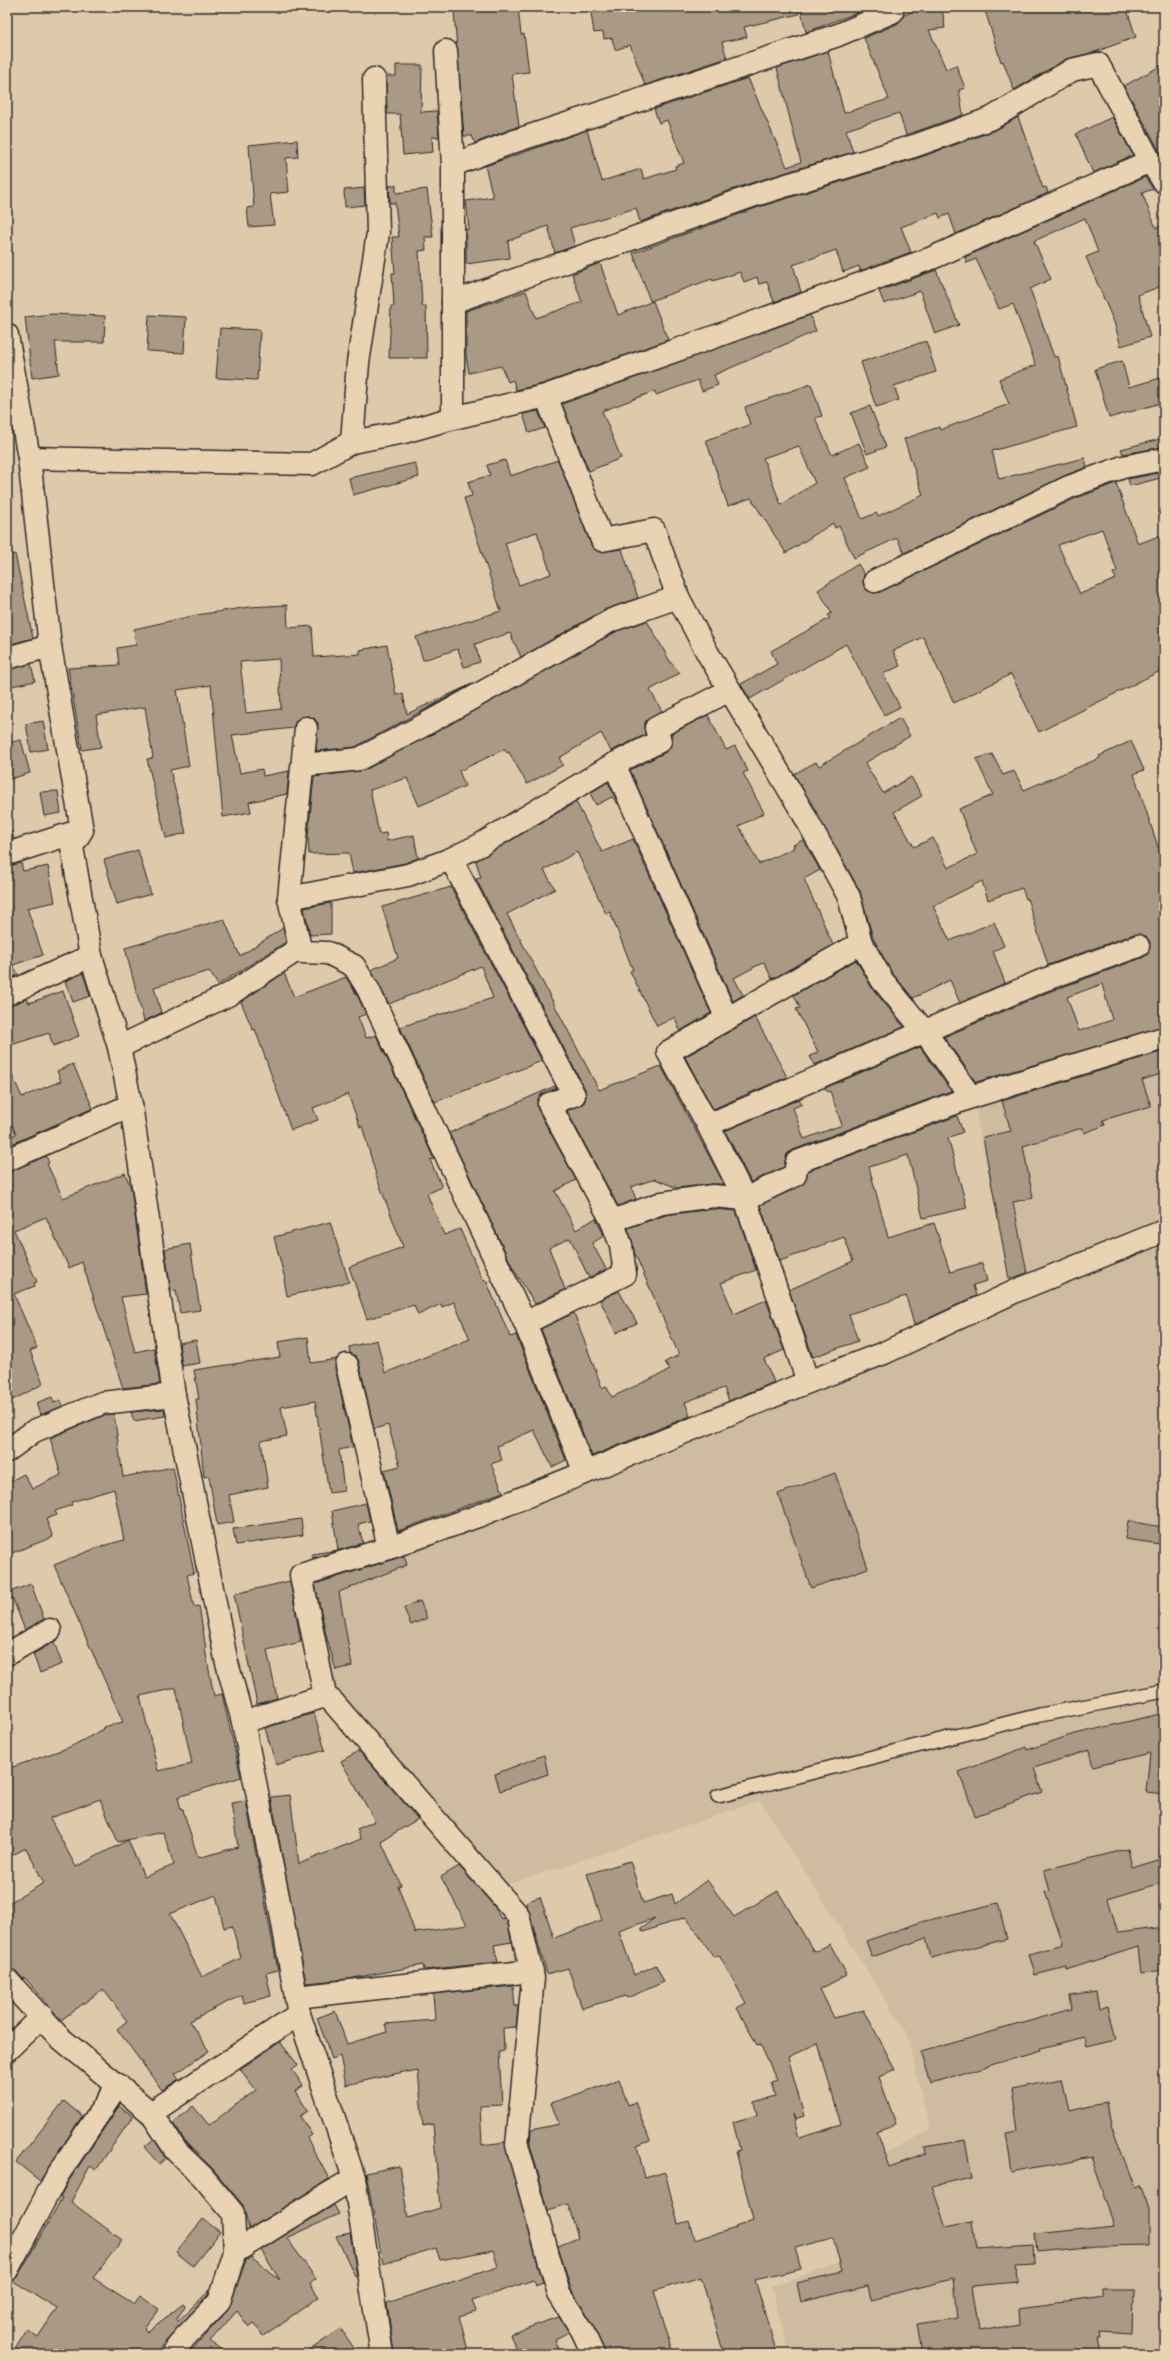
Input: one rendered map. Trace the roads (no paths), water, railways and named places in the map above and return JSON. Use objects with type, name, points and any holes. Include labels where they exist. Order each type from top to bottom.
[{"type":"street","points":[[453,165],[529,137],[838,35],[892,12],[892,7]]},
{"type":"street","points":[[446,51],[453,165],[453,418]]},
{"type":"street","points":[[453,302],[755,195],[917,145],[992,118],[1072,70],[1098,64],[1150,161],[1164,182]]},
{"type":"street","points":[[352,442],[358,363],[378,233],[374,79]]},
{"type":"street","points":[[29,458],[312,464],[352,442],[404,432],[453,418],[546,396],[932,258],[1150,161]]},
{"type":"street","points":[[7,335],[29,458],[50,646],[82,830],[72,847],[90,956],[119,1047],[131,1106],[174,1395],[226,1659],[242,1722],[280,1907],[298,2006],[354,2178],[382,2354]]},
{"type":"street","points":[[546,396],[602,540],[654,530],[678,597],[707,652],[802,811],[849,897],[861,943],[882,980],[925,1032],[971,1097]]},
{"type":"street","points":[[875,581],[1069,487],[1124,467],[1164,459]]},
{"type":"street","points":[[304,765],[359,759],[431,722],[612,620],[678,597]]},
{"type":"street","points":[[7,658],[50,646]]},
{"type":"street","points":[[289,898],[408,875],[480,845],[614,764],[660,741],[656,728],[730,690]]},
{"type":"street","points":[[306,728],[304,765],[289,898],[301,952],[328,953],[354,966],[371,996],[525,1323],[585,1473]]},
{"type":"street","points":[[614,764],[727,1019]]},
{"type":"street","points":[[7,854],[82,830]]},
{"type":"street","points":[[451,858],[574,1095],[549,1104],[612,1221],[621,1245],[626,1274],[525,1323]]},
{"type":"street","points":[[808,1382],[745,1199],[708,1125],[668,1052],[861,943]]},
{"type":"street","points":[[708,1125],[1041,981],[1138,946]]},
{"type":"street","points":[[119,1047],[230,994],[300,948]]},
{"type":"street","points":[[7,994],[90,956]]},
{"type":"street","points":[[612,1221],[662,1203],[712,1196],[745,1199],[795,1175],[797,1162],[971,1097],[1164,1038]]},
{"type":"street","points":[[7,1160],[131,1106]]},
{"type":"street","points":[[593,2354],[582,2330],[559,2294],[517,2144],[533,1978],[518,1915],[332,1701],[325,1696],[301,1575],[389,1548],[478,1516],[808,1382],[884,1354],[1018,1290],[1164,1232]]},
{"type":"street","points":[[346,1365],[389,1548]]},
{"type":"street","points":[[7,1450],[34,1431],[102,1404],[174,1395]]},
{"type":"street","points":[[7,1654],[50,1630]]},
{"type":"street","points":[[242,1722],[325,1696]]},
{"type":"street","points":[[151,2113],[298,2006],[532,1971]]},
{"type":"street","points":[[7,1980],[60,2037],[151,2113],[177,2152],[203,2177],[233,2213],[235,2252],[219,2302],[185,2337],[172,2354]]},
{"type":"street","points":[[7,2050],[42,2016]]},
{"type":"street","points":[[7,2270],[57,2176],[118,2085]]},
{"type":"street","points":[[235,2252],[354,2178]]},
{"type":"lane","points":[[718,1796],[1040,1714],[1164,1691]]}]
